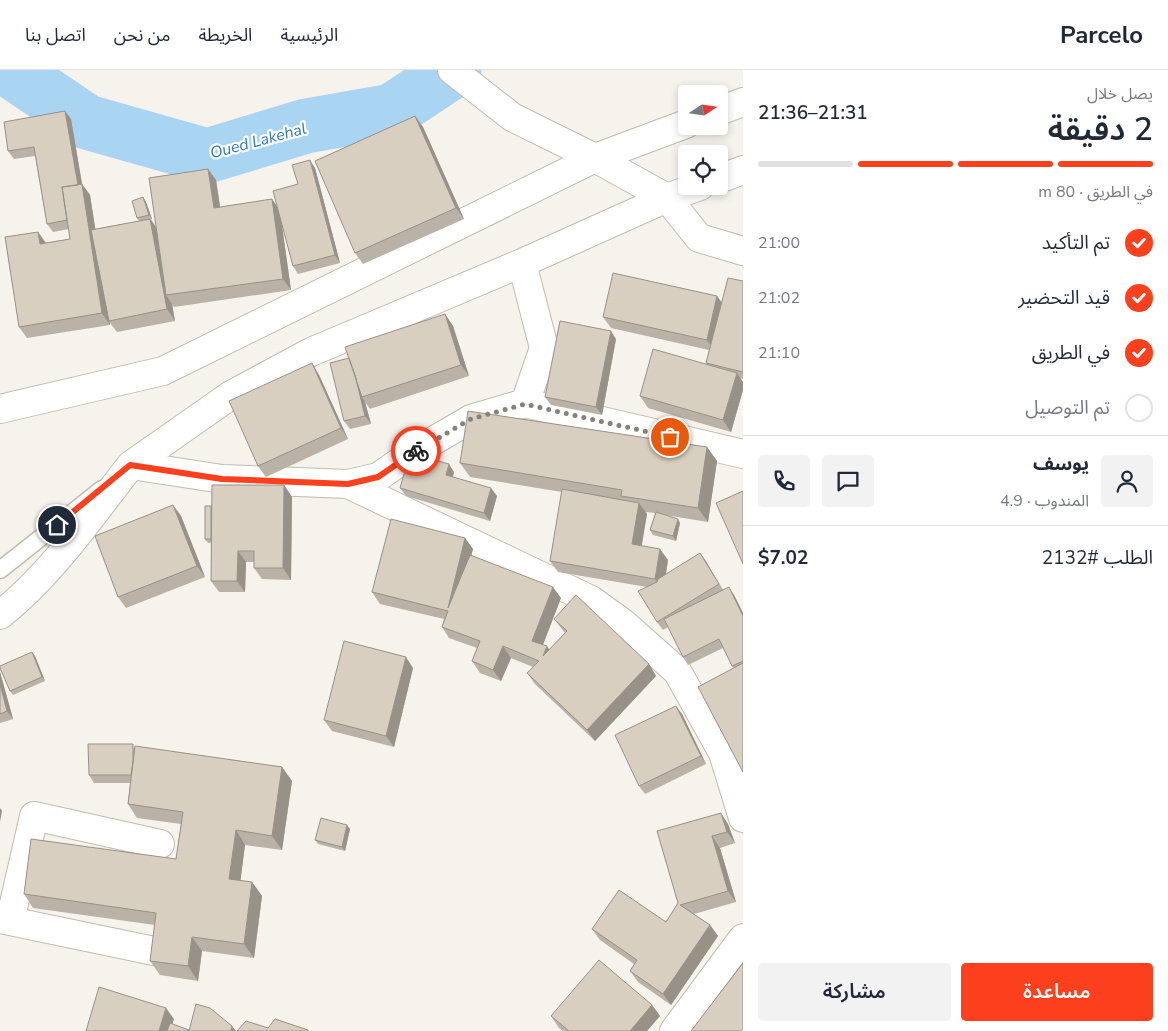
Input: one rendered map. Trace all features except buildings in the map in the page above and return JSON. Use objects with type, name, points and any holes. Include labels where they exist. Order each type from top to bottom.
[{"type":"street","points":[[452,70],[512,118],[595,158],[667,198],[699,238],[743,251]]},
{"type":"street","points":[[728,108],[743,102]]},
{"type":"street","points":[[0,409],[163,370],[595,158],[678,127]]},
{"type":"street","points":[[728,176],[743,170]]},
{"type":"street","points":[[0,615],[15,603],[84,528],[129,467],[231,395],[311,352],[522,263],[678,194]]},
{"type":"street","points":[[522,263],[544,348],[525,404]]},
{"type":"street","points":[[129,467],[222,479],[348,484],[378,477],[414,452],[471,419],[525,404],[743,454]]},
{"type":"street","points":[[348,484],[591,600],[623,623],[677,671],[723,752],[743,818]]},
{"type":"street","points":[[154,951],[5,920],[34,816],[160,844]]},
{"type":"street","points":[[674,1031],[743,938]]},
{"type":"lane","points":[[0,570],[129,467]]},
{"type":"waterway","name":"Oued Lakehal","points":[[10,70],[87,122],[207,156],[306,126],[392,111],[454,70]]},
{"type":"way so far","points":[[416,451],[471,419],[525,404],[670,437]]},
{"type":"route","points":[[57,525],[130,465],[222,479],[348,484],[378,477],[416,451]]}]
